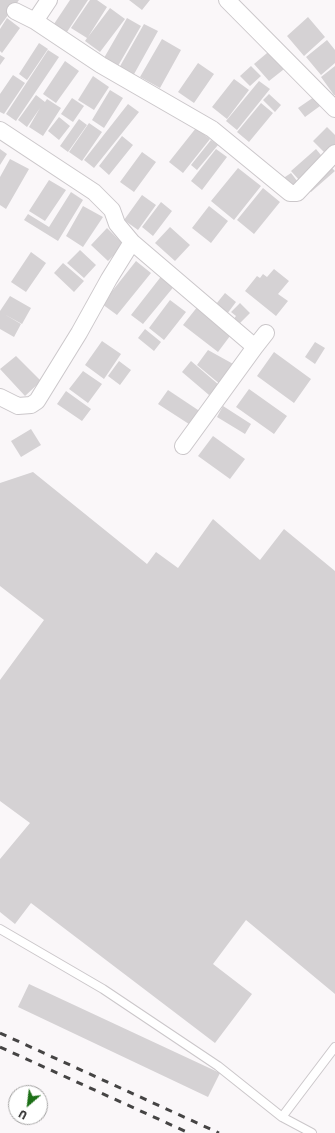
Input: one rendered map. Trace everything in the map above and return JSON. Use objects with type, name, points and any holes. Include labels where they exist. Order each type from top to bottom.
[{"type":"street","points":[[35,21],[49,0]]},
{"type":"street","points":[[227,0],[335,109]]},
{"type":"street","points":[[15,11],[35,21],[101,65],[212,129],[290,193],[297,193],[335,153]]},
{"type":"street","points":[[0,130],[94,192],[112,210],[117,224],[132,242],[255,347]]},
{"type":"street","points":[[0,397],[18,406],[30,405],[37,400],[79,333],[109,279],[132,242]]},
{"type":"street","points":[[183,446],[266,333]]},
{"type":"lane","points":[[0,929],[103,989],[218,1066],[282,1117],[312,1133]]},
{"type":"lane","points":[[282,1117],[335,1046]]},
{"type":"building","points":[[0,0],[19,0],[0,26]]},
{"type":"building","points":[[70,0],[88,0],[67,32],[54,24]]},
{"type":"building","points":[[90,0],[97,0],[107,7],[88,37],[110,8],[125,19],[100,52],[85,41],[87,38],[71,28]]},
{"type":"building","points":[[129,0],[150,0],[142,10]]},
{"type":"building","points":[[308,17],[325,37],[304,56],[287,36]]},
{"type":"building","points":[[7,18],[20,28],[2,53],[0,51],[0,29]]},
{"type":"building","points":[[127,18],[141,26],[118,66],[104,58]]},
{"type":"building","points":[[144,24],[158,31],[133,76],[119,68]]},
{"type":"building","points":[[162,39],[181,50],[160,88],[140,77]]},
{"type":"building","points":[[327,40],[335,50],[335,63],[321,75],[306,57]]},
{"type":"building","points":[[39,43],[48,49],[27,80],[19,74]]},
{"type":"building","points":[[273,48],[288,66],[269,81],[254,64]]},
{"type":"building","points":[[48,50],[59,57],[16,121],[6,114]]},
{"type":"building","points":[[0,55],[5,58],[0,65]]},
{"type":"building","points":[[65,61],[79,71],[56,103],[43,94]]},
{"type":"building","points":[[198,63],[214,74],[194,103],[178,92]]},
{"type":"building","points":[[251,66],[261,76],[250,86],[240,76]]},
{"type":"building","points":[[335,66],[335,95],[334,95],[321,77]]},
{"type":"building","points":[[13,75],[25,83],[4,114],[0,112],[0,94]]},
{"type":"building","points":[[93,76],[109,87],[94,110],[78,100]]},
{"type":"building","points":[[234,79],[249,90],[227,119],[212,107]]},
{"type":"building","points":[[259,81],[270,89],[237,130],[226,121]]},
{"type":"building","points":[[110,90],[123,98],[104,128],[92,120]]},
{"type":"building","points":[[269,94],[281,105],[275,112],[263,100]]},
{"type":"building","points":[[36,95],[45,102],[47,99],[61,108],[43,136],[29,127],[40,108],[27,127],[18,120]]},
{"type":"building","points":[[314,97],[320,106],[305,117],[298,108]]},
{"type":"building","points":[[72,98],[84,106],[73,122],[61,114]]},
{"type":"building","points":[[261,103],[273,113],[249,142],[237,132]]},
{"type":"building","points":[[128,104],[139,112],[94,168],[84,160]]},
{"type":"building","points":[[59,117],[70,126],[59,140],[48,131]]},
{"type":"building","points":[[79,119],[87,125],[68,152],[60,146]]},
{"type":"building","points":[[89,123],[102,132],[82,161],[69,152]]},
{"type":"building","points":[[327,127],[335,135],[335,148],[328,156],[313,141]]},
{"type":"building","points":[[196,128],[210,139],[183,173],[169,162]]},
{"type":"building","points":[[122,136],[133,145],[109,175],[99,166]]},
{"type":"building","points":[[211,140],[218,145],[197,170],[191,165]]},
{"type":"building","points":[[0,149],[7,154],[0,165]]},
{"type":"building","points":[[216,149],[227,157],[202,190],[191,181]]},
{"type":"building","points":[[316,149],[325,160],[300,181],[291,171]]},
{"type":"building","points":[[142,152],[156,162],[134,192],[120,182]]},
{"type":"building","points":[[10,159],[29,169],[6,209],[0,205],[0,177]]},
{"type":"building","points":[[329,165],[335,171],[311,192],[305,185]]},
{"type":"building","points":[[238,168],[261,186],[234,220],[211,201]]},
{"type":"building","points":[[291,173],[301,186],[292,192],[282,179]]},
{"type":"building","points":[[49,180],[66,190],[45,221],[29,211]]},
{"type":"building","points":[[263,188],[280,202],[254,234],[237,220]]},
{"type":"building","points":[[71,192],[83,200],[58,241],[24,220],[28,214],[49,227]]},
{"type":"building","points":[[142,195],[156,205],[138,230],[124,220]]},
{"type":"building","points":[[161,202],[172,211],[153,236],[142,227]]},
{"type":"building","points":[[83,206],[103,217],[83,247],[66,236]]},
{"type":"building","points":[[209,206],[228,221],[211,243],[192,228]]},
{"type":"building","points":[[170,227],[190,245],[175,261],[155,243]]},
{"type":"building","points":[[107,228],[124,245],[108,261],[91,245]]},
{"type":"building","points":[[80,250],[96,265],[84,278],[67,263]]},
{"type":"building","points":[[31,252],[46,263],[26,292],[11,282]]},
{"type":"building","points":[[136,261],[151,273],[117,315],[102,304]]},
{"type":"building","points":[[63,263],[84,281],[74,292],[54,273]]},
{"type":"building","points":[[274,269],[289,281],[278,294],[288,301],[276,316],[245,291],[257,276],[260,278],[263,274],[267,277]]},
{"type":"building","points":[[163,274],[176,284],[143,324],[131,315]]},
{"type":"building","points":[[225,293],[236,302],[224,318],[212,309]]},
{"type":"building","points":[[10,296],[31,308],[22,324],[4,314],[21,324],[14,337],[0,329],[0,311]]},
{"type":"building","points":[[170,300],[186,312],[164,340],[149,328]]},
{"type":"building","points":[[240,303],[250,313],[238,325],[233,320],[236,316],[231,312]]},
{"type":"building","points":[[198,306],[233,332],[218,352],[183,325]]},
{"type":"building","points":[[145,329],[161,342],[154,351],[138,338]]},
{"type":"building","points":[[102,341],[121,354],[104,379],[85,365]]},
{"type":"building","points":[[315,342],[325,348],[315,364],[305,357]]},
{"type":"building","points":[[208,350],[235,365],[221,385],[197,365]]},
{"type":"building","points":[[274,352],[311,379],[294,403],[257,376]]},
{"type":"building","points":[[16,356],[41,381],[25,396],[0,369]]},
{"type":"building","points":[[119,361],[131,370],[120,385],[108,376]]},
{"type":"building","points":[[191,361],[219,385],[209,395],[182,372]]},
{"type":"building","points":[[83,371],[102,384],[88,403],[69,389]]},
{"type":"building","points":[[249,389],[287,416],[274,434],[236,407]]},
{"type":"building","points":[[168,390],[201,412],[192,426],[158,404]]},
{"type":"building","points":[[66,391],[91,409],[82,421],[57,404]]},
{"type":"building","points":[[223,406],[251,424],[245,434],[217,417]]},
{"type":"building","points":[[31,429],[41,445],[21,457],[11,441]]},
{"type":"building","points":[[213,436],[245,459],[230,479],[198,456]]},
{"type":"building","points":[[33,472],[147,564],[156,552],[178,568],[213,519],[260,560],[284,529],[335,571],[335,994],[246,920],[213,964],[252,994],[215,1043],[31,903],[15,924],[0,912],[0,859],[30,823],[0,801],[0,680],[44,620],[0,586],[0,483]]},
{"type":"building","points":[[29,984],[220,1073],[208,1097],[18,1007]]},
{"type":"railway","points":[[0,1033],[219,1133]]},
{"type":"railway","points":[[0,1047],[189,1133]]}]
